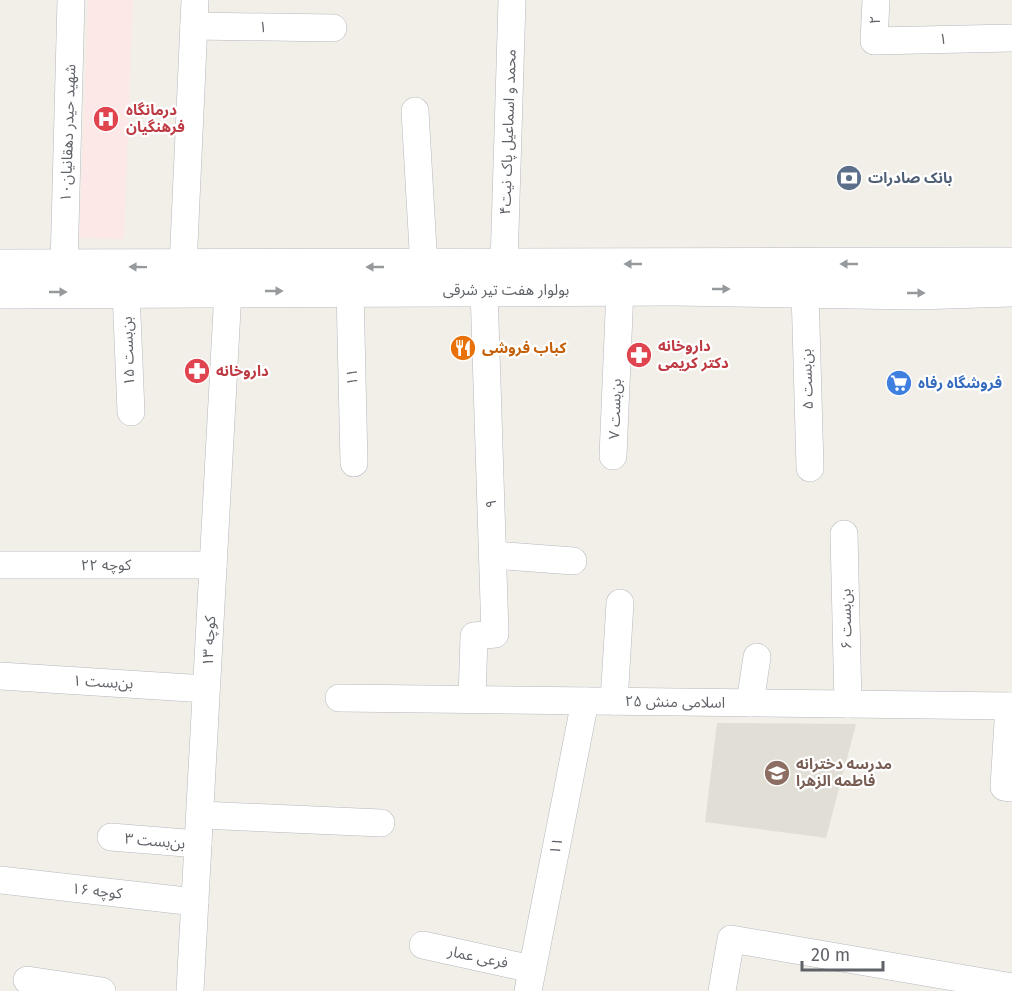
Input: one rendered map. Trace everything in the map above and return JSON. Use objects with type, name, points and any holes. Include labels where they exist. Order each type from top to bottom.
[{"type":"main road","name":"بولوار هفت تیر شرقی","points":[[0,292],[620,289],[675,276],[1012,264]]},
{"type":"main road","name":"بولوار هفت تیر شرقی","points":[[0,266],[424,267],[504,265],[675,276],[805,290],[916,293],[1012,290]]},
{"type":"street","name":"شهید حیدر دهقانیان۱۰","points":[[64,266],[71,0]]},
{"type":"street","name":"محمد و اسماعیل پاک نیت۴","points":[[504,265],[512,0]]},
{"type":"street","name":"۲","points":[[874,40],[876,0]]},
{"type":"street","name":"۱","points":[[194,13],[333,28]]},
{"type":"street","points":[[183,267],[194,13]]},
{"type":"street","name":"۱","points":[[874,40],[1012,38]]},
{"type":"street","points":[[415,111],[424,267]]},
{"type":"street","name":"بن‌بست ۷","points":[[613,456],[620,289]]},
{"type":"street","name":"۱۱","points":[[350,290],[354,463]]},
{"type":"street","name":"۹","points":[[472,699],[474,636],[495,634],[484,290]]},
{"type":"street","name":"بن‌بست ۵","points":[[805,290],[810,468]]},
{"type":"street","name":"بن‌بست ۱۵","points":[[126,291],[130,412]]},
{"type":"street","name":"کوچه ۱۳","points":[[190,991],[228,291]]},
{"type":"street","name":"بن‌بست ۶","points":[[844,534],[848,704]]},
{"type":"street","points":[[493,555],[573,561]]},
{"type":"street","name":"کوچه ۲۲","points":[[0,565],[213,565]]},
{"type":"street","points":[[614,701],[620,603]]},
{"type":"street","points":[[750,703],[757,657]]},
{"type":"street","name":"بن‌بست ۱","points":[[0,676],[206,689]]},
{"type":"street","name":"اسلامی منش ۲۵","points":[[339,698],[1010,706]]},
{"type":"street","name":"۱۱","points":[[530,980],[585,701]]},
{"type":"street","points":[[1010,706],[1004,787],[1012,788]]},
{"type":"street","points":[[200,815],[381,823]]},
{"type":"street","name":"بن‌بست ۳","points":[[111,837],[198,844]]},
{"type":"street","name":"کوچه ۱۶","points":[[0,880],[195,902]]},
{"type":"street","points":[[722,991],[731,939],[1012,987]]},
{"type":"street","name":"فرعی عمار","points":[[423,945],[530,980]]},
{"type":"street","points":[[27,980],[102,991]]},
{"type":"shaded area","name":"درمانگاه فرهنگیان","points":[[88,0],[133,0],[124,239],[79,238]]},
{"type":"shaded area","name":"مدرسه دخترانه فاطمه الزهرا","points":[[717,723],[856,724],[826,838],[705,822]]},
{"type":"place","name":"درمانگاه فرهنگیان","points":[[106,119]]},
{"type":"place","name":"بانک صادرات","points":[[849,178]]},
{"type":"place","name":"کباب فروشی","points":[[463,348]]},
{"type":"place","name":"داروخانه دکتر کریمی","points":[[639,355]]},
{"type":"place","name":"داروخانه","points":[[197,371]]},
{"type":"place","name":"فروشگاه رفاه","points":[[899,383]]},
{"type":"place","name":"مدرسه دخترانه فاطمه الزهرا","points":[[777,773]]}]
